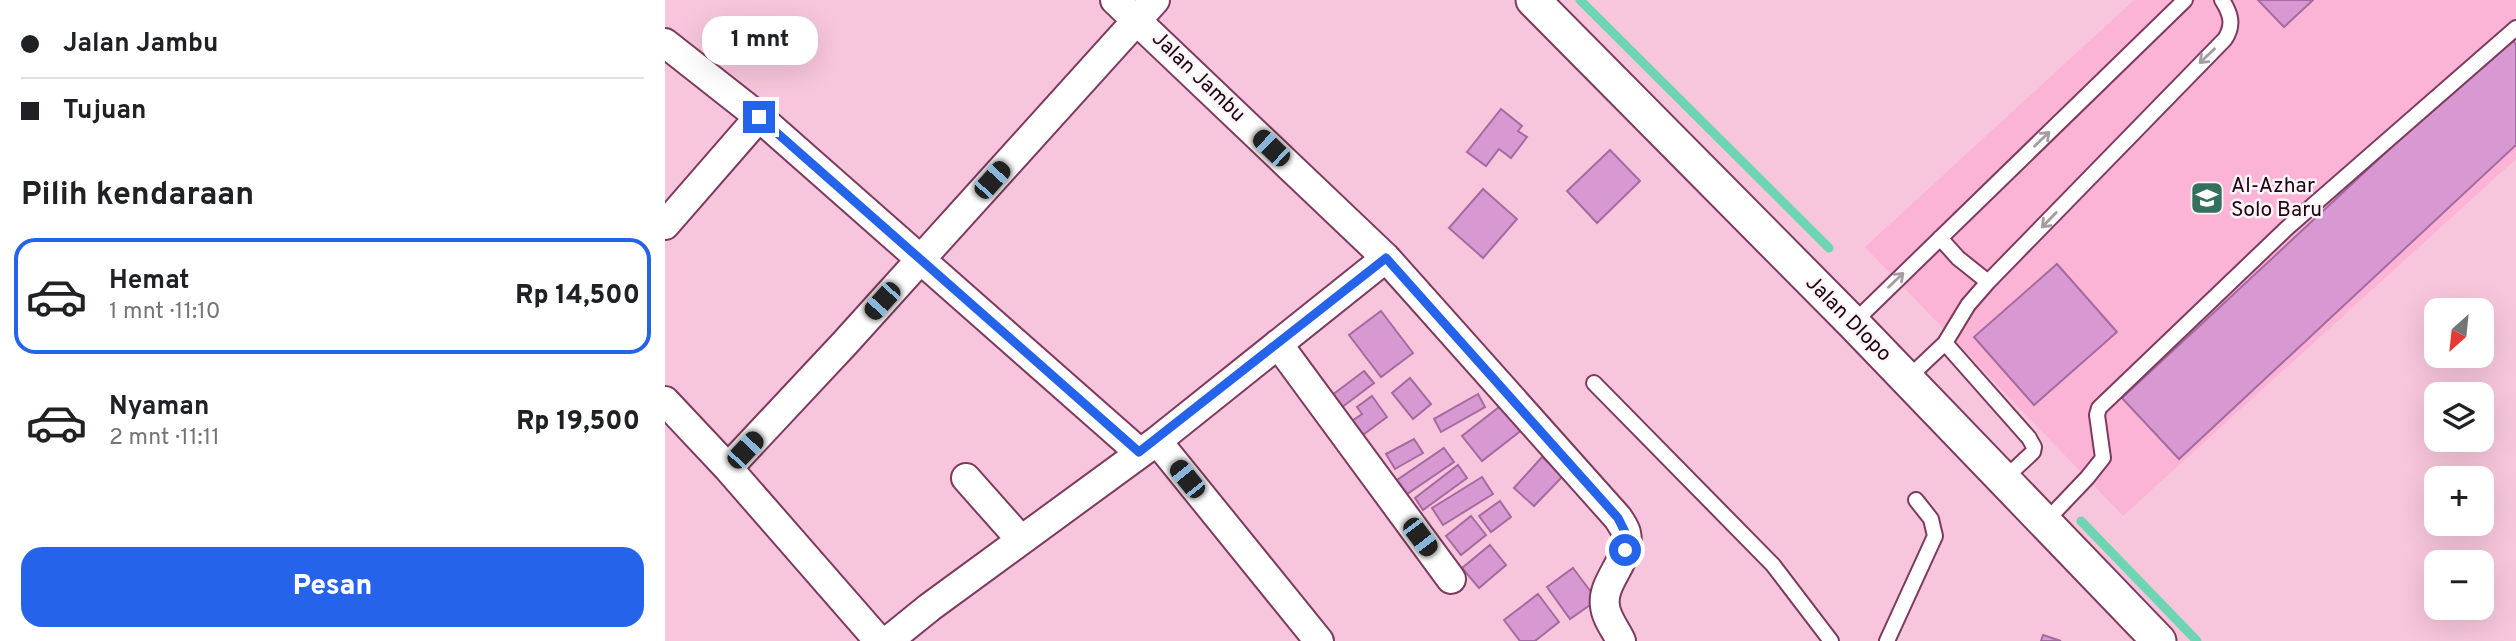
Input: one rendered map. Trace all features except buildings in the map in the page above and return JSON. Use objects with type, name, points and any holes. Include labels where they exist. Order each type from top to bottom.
[{"type":"street","name":"Jalan Jambu","points":[[1115,0],[1146,10],[1386,258],[1618,518],[1626,534],[1625,550],[1604,602],[1605,610],[1621,641]]},
{"type":"street","name":"Jalan Dlopo","points":[[1533,0],[1907,379],[2010,473],[2045,522],[2159,641]]},
{"type":"street","points":[[728,468],[1146,10]]},
{"type":"street","points":[[665,43],[759,117],[919,260],[1148,446],[1319,641]]},
{"type":"street","points":[[665,225],[759,117]]},
{"type":"street","points":[[888,641],[1148,446],[1386,258]]},
{"type":"street","points":[[1278,344],[1451,579]]},
{"type":"street","points":[[665,401],[728,468],[879,641]]},
{"type":"street","points":[[966,478],[1021,540]]},
{"type":"lane","points":[[1853,323],[2185,0]]},
{"type":"lane","points":[[1907,379],[1945,343],[1968,305],[1988,282],[2225,39],[2231,30],[2231,19],[2222,0]]},
{"type":"lane","points":[[2045,522],[2103,458],[2097,415],[2099,408],[2287,228],[2516,29]]},
{"type":"lane","points":[[1940,238],[1958,258],[1988,282]]},
{"type":"lane","points":[[1945,343],[2034,447],[2033,452],[2010,473]]},
{"type":"lane","points":[[1594,383],[1773,565],[1831,641]]},
{"type":"lane","points":[[1887,641],[1935,536],[1931,519],[1916,500]]},
{"type":"shaded area","points":[[2134,0],[2516,0],[2516,159],[2123,516],[1865,247]]},
{"type":"waterway","points":[[1580,0],[1829,248]]},
{"type":"waterway","points":[[2081,521],[2197,641]]},
{"type":"place","name":"Al-Azhar Solo Baru","points":[[2207,198]]},
{"type":"route","points":[[759,117],[1139,452],[1177,425],[1386,258],[1618,518],[1626,534],[1625,550]]}]
